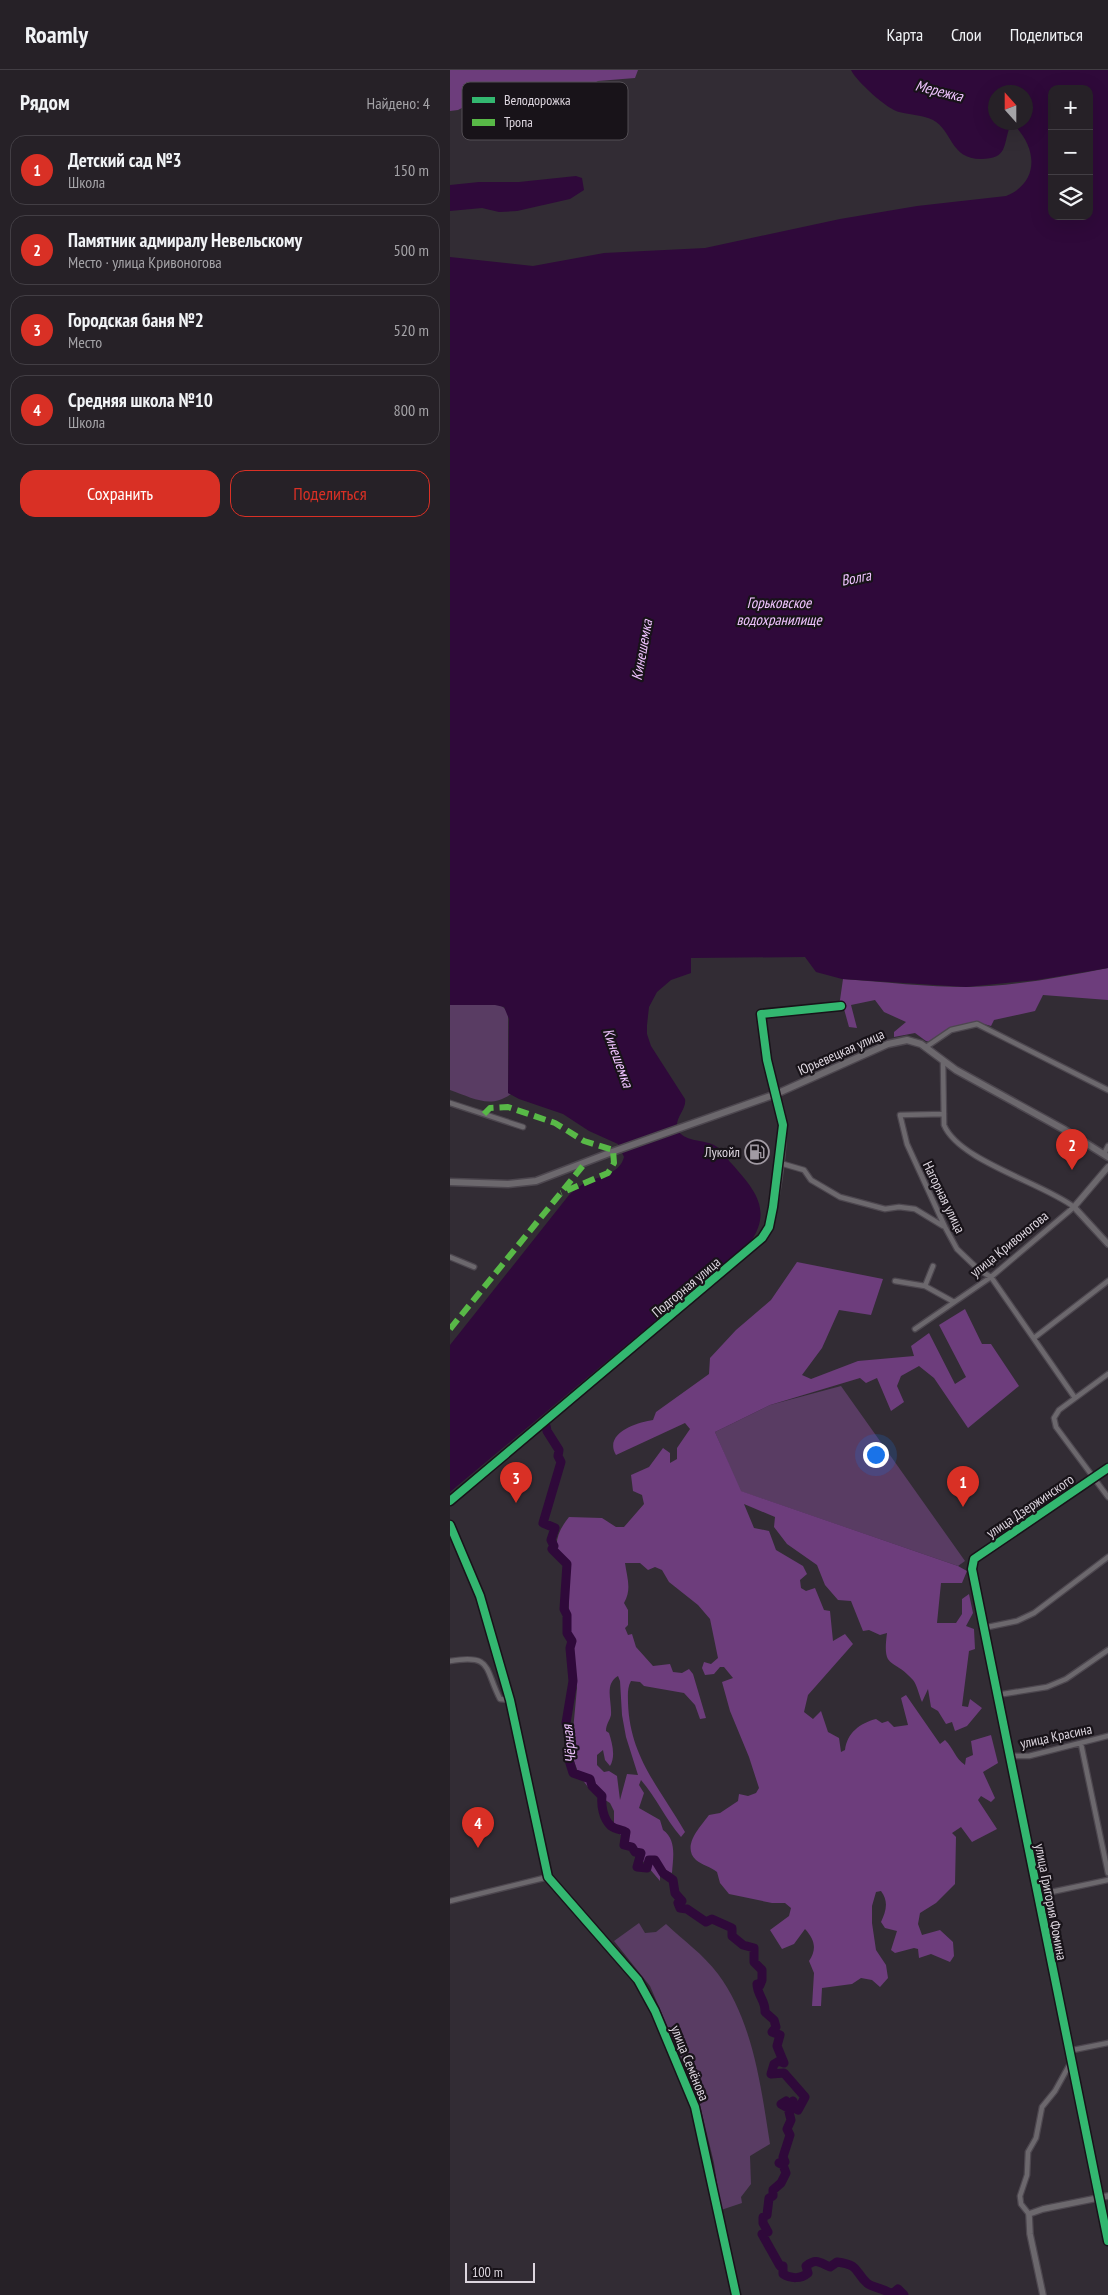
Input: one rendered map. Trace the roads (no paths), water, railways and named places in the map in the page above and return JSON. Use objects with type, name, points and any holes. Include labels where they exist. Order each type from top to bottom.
[{"type":"main road","name":"Юрьевецкая улица","points":[[450,1182],[529,1183],[776,1094],[888,1044],[907,1040],[926,1047],[943,1061],[1106,1156]]},
{"type":"street","name":"Подгорная улица","points":[[450,1501],[758,1243],[770,1222],[780,1163],[783,1125],[767,1060],[761,1014],[841,1006]]},
{"type":"street","points":[[926,1047],[951,1030],[977,1024],[1108,1090]]},
{"type":"street","points":[[943,1061],[944,1125],[948,1133],[978,1157],[1058,1196],[1074,1207],[1108,1244]]},
{"type":"street","points":[[450,1103],[523,1127]]},
{"type":"street","name":"Нагорная улица","points":[[944,1114],[900,1115],[906,1144],[957,1249],[979,1270],[991,1277],[1075,1398]]},
{"type":"street","points":[[1106,1156],[1108,1146]]},
{"type":"street","points":[[780,1163],[804,1170],[811,1180],[845,1199],[885,1209],[899,1207],[915,1209],[945,1227]]},
{"type":"street","name":"улица Кривоногова","points":[[915,1329],[991,1277],[1074,1207],[1108,1167]]},
{"type":"street","points":[[450,1256],[474,1267]]},
{"type":"street","points":[[925,1286],[933,1266]]},
{"type":"street","points":[[896,1281],[925,1286],[954,1302]]},
{"type":"street","points":[[1034,1338],[1108,1281]]},
{"type":"street","points":[[1108,1374],[1059,1410],[1054,1418],[1056,1427],[1108,1497]]},
{"type":"street","name":"улица Дзержинского","points":[[972,1569],[974,1560],[1108,1468]]},
{"type":"street","points":[[450,1525],[480,1596],[510,1700],[548,1877],[450,1901]]},
{"type":"street","points":[[983,1628],[1017,1621],[1034,1613],[1108,1557]]},
{"type":"street","name":"улица Григория Фомина","points":[[972,1569],[1068,2051],[1108,2241]]},
{"type":"street","points":[[997,1695],[1046,1686],[1066,1679],[1108,1650]]},
{"type":"street","points":[[450,1661],[471,1658],[480,1662],[490,1674],[500,1699],[510,1700]]},
{"type":"street","name":"улица Красина","points":[[1009,1756],[1029,1756],[1108,1736]]},
{"type":"street","points":[[1081,1744],[1108,1873]]},
{"type":"street","name":"улица Семёнова","points":[[548,1877],[638,1980],[655,2011],[695,2107],[736,2295]]},
{"type":"street","points":[[1037,1895],[1108,1880]]},
{"type":"street","points":[[1068,2051],[1108,2043]]},
{"type":"street","points":[[1043,2295],[1030,2234],[1029,2214],[1021,2204],[1020,2190],[1027,2175],[1028,2152],[1036,2138],[1042,2107],[1055,2090],[1071,2062]]},
{"type":"street","points":[[1029,2214],[1043,2209],[1108,2196]]},
{"type":"water","name":"Горьковское водохранилище","points":[[851,70],[1108,70],[1108,968],[1037,980],[966,987],[842,979],[816,972],[805,957],[691,958],[691,973],[671,980],[657,992],[649,1007],[647,1034],[651,1046],[685,1099],[677,1129],[688,1138],[717,1147],[747,1182],[758,1200],[760,1209],[757,1229],[751,1241],[450,1492],[450,1345],[569,1195],[586,1182],[615,1170],[619,1167],[624,1157],[618,1144],[589,1131],[563,1114],[519,1099],[508,1093],[509,1019],[504,1007],[495,1005],[450,1005],[450,257],[533,266],[604,253],[705,248],[840,219],[917,206],[1006,196],[1017,190],[1029,175],[1031,156],[1028,146],[1018,130],[1033,130],[1033,85],[988,85],[988,130],[1009,130],[1005,145],[1000,154],[996,157],[981,159],[971,158],[957,150],[945,131],[933,120],[894,110],[859,81]]},
{"type":"water","points":[[576,176],[582,178],[584,190],[570,199],[517,211],[499,212],[482,208],[450,211],[450,185],[479,182],[519,182]]},
{"type":"waterway","name":"Чёрная","points":[[546,1426],[547,1431],[559,1450],[558,1456],[561,1462],[543,1523],[555,1528],[551,1540],[554,1546],[552,1549],[567,1564],[564,1609],[567,1615],[567,1633],[572,1641],[570,1648],[573,1681],[566,1723],[572,1750],[568,1757],[573,1773],[590,1779],[592,1786],[602,1796],[603,1812],[608,1823],[626,1832],[624,1845],[632,1847],[635,1852],[641,1853],[637,1867],[647,1868],[649,1860],[655,1860],[663,1873],[673,1880],[675,1893],[682,1901],[678,1903],[680,1908],[687,1909],[706,1922],[712,1919],[732,1928],[732,1936],[743,1945],[754,1948],[754,1962],[762,1970],[762,1980],[760,1985],[757,1984],[757,1988],[765,2012],[774,2020],[776,2027],[772,2032],[780,2035],[777,2046],[784,2063],[779,2061],[774,2064],[771,2074],[784,2073],[805,2097],[798,2110],[794,2108],[793,2101],[789,2105],[786,2101],[781,2104],[788,2108],[791,2120],[787,2129],[790,2135],[783,2157],[785,2162],[779,2163],[783,2165],[786,2173],[781,2183],[773,2190],[773,2196],[769,2198],[767,2215],[763,2217],[763,2223],[768,2232],[762,2234],[780,2266],[783,2266],[783,2274],[786,2276],[796,2278],[805,2275],[808,2273],[806,2266],[812,2262],[818,2262],[830,2267],[837,2262],[844,2263],[856,2269],[869,2284],[892,2294],[898,2289],[904,2295]]},
{"type":"place","name":"Лукойл","points":[[757,1152]]},
{"type":"place","name":"Памятник адмиралу Невельскому","points":[[1072,1170]]},
{"type":"place","name":"Городская баня №2","points":[[516,1503]]},
{"type":"place","name":"Детский сад №3","points":[[963,1507]]},
{"type":"place","name":"Средняя школа №10","points":[[478,1848]]},
{"type":"water label","name":"Мережка","points":[[939,91]]},
{"type":"water label","name":"Волга","points":[[856,578]]},
{"type":"water label","name":"Кинешемка","points":[[642,650]]},
{"type":"water label","name":"Кинешемка","points":[[618,1058]]}]
